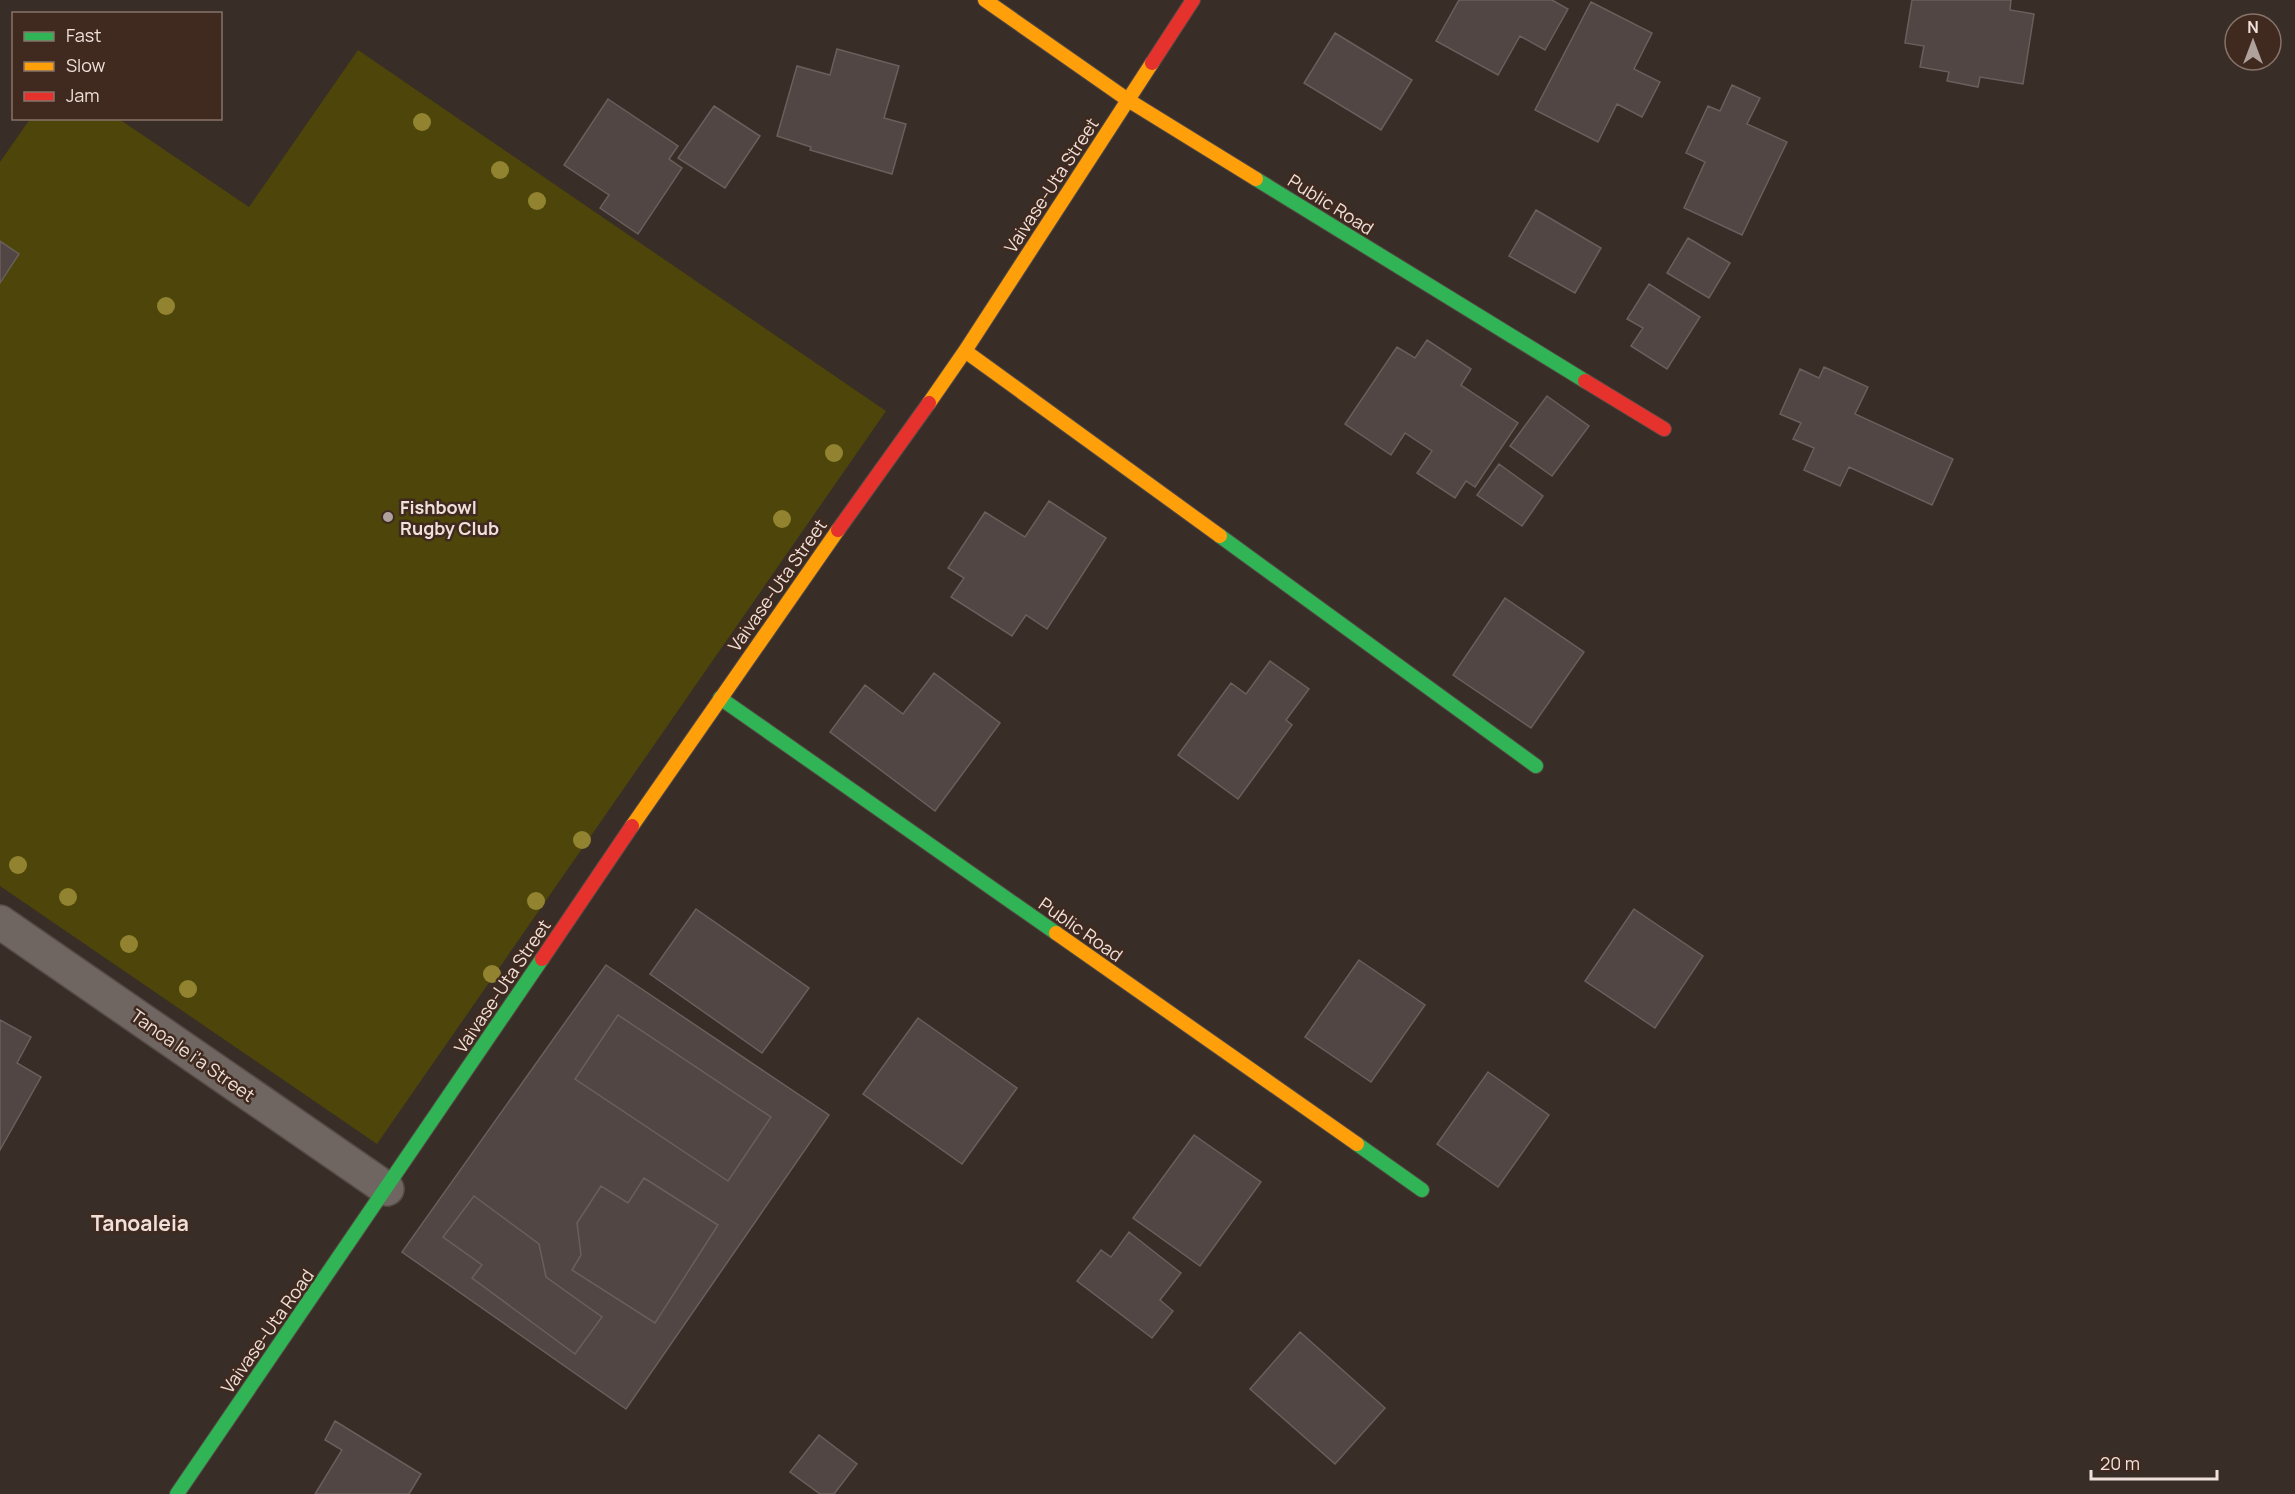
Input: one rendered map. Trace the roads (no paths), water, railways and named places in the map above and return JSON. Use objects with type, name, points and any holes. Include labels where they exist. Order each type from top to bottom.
[{"type":"street","name":"Public Road","points":[[985,0],[1128,100],[1664,429]]},
{"type":"street","name":"Vaivase-Uta Street","points":[[387,1189],[720,698],[965,351],[1193,0]]},
{"type":"street","points":[[965,351],[1536,766]]},
{"type":"street","name":"Public Road","points":[[720,698],[1422,1190]]},
{"type":"street","name":"Tanoa le i'a Street","points":[[0,922],[387,1189]]},
{"type":"street","name":"Vaivase-Uta Road","points":[[177,1494],[387,1189]]},
{"type":"place","name":"Fishbowl Rugby Club","points":[[388,517]]},
{"type":"district","name":"Tanoaleia","points":[[140,1223]]}]
